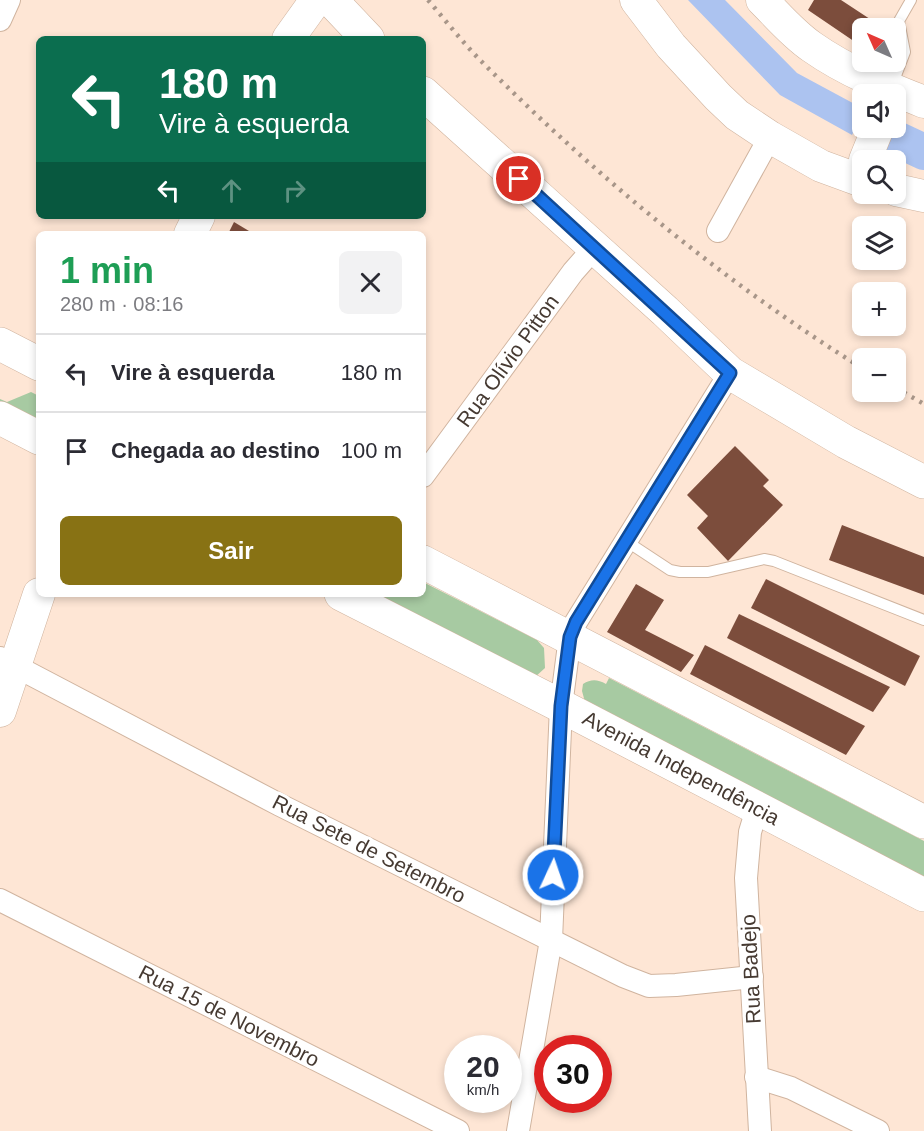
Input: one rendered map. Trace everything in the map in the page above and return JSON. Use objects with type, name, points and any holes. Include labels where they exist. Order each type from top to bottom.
[{"type":"main road","points":[[331,0],[365,36]]},
{"type":"main road","points":[[426,96],[730,373],[846,442],[924,482]]},
{"type":"main road","points":[[0,344],[36,362]]},
{"type":"main road","points":[[0,418],[36,436]]},
{"type":"main road","points":[[426,564],[924,822]]},
{"type":"main road","name":"Avenida Independência","points":[[347,597],[924,895]]},
{"type":"street","points":[[0,20],[9,0]]},
{"type":"street","points":[[290,36],[316,0]]},
{"type":"street","points":[[636,0],[671,46],[737,115],[821,166],[852,171]]},
{"type":"street","points":[[762,0],[813,48],[876,84]]},
{"type":"street","points":[[906,97],[924,102]]},
{"type":"street","points":[[718,231],[770,137]]},
{"type":"street","points":[[906,192],[924,196]]},
{"type":"street","name":"Rua Olívio Pitton","points":[[426,472],[573,272],[595,248]]},
{"type":"street","points":[[518,1131],[550,940],[561,706],[570,637],[576,622],[730,373]]},
{"type":"street","points":[[0,711],[7,662],[38,597]]},
{"type":"street","name":"Rua Sete de Setembro","points":[[7,662],[280,805],[623,976],[649,986],[676,986],[752,977]]},
{"type":"street","name":"Rua Badejo","points":[[757,808],[750,832],[746,878],[760,1131]]},
{"type":"street","name":"Rua 15 de Novembro","points":[[0,900],[458,1131]]},
{"type":"street","points":[[756,1077],[791,1088],[878,1131]]},
{"type":"lane","points":[[893,84],[905,52],[899,21],[911,0]]},
{"type":"lane","points":[[626,541],[670,570],[680,572],[708,572],[764,559],[774,561],[924,620]]},
{"type":"green space","points":[[31,392],[36,394],[36,429],[0,411],[0,399],[7,402]]},
{"type":"green space","points":[[426,584],[537,640],[544,648],[545,668],[534,678],[365,597],[426,597]]},
{"type":"green space","points":[[609,678],[924,841],[924,887],[585,702],[583,684],[594,680],[606,684]]},
{"type":"water","points":[[688,0],[725,0],[797,73],[852,103],[852,135],[780,95]]},
{"type":"water","points":[[908,135],[924,139],[924,165],[906,161],[906,150],[904,150]]},
{"type":"building","points":[[814,0],[841,0],[868,18],[852,18],[852,40],[808,10]]},
{"type":"building","points":[[234,222],[249,231],[230,231]]},
{"type":"building","points":[[735,446],[769,480],[763,486],[783,505],[728,561],[697,528],[708,516],[687,495]]},
{"type":"building","points":[[842,525],[924,557],[924,595],[829,560]]},
{"type":"building","points":[[766,579],[920,656],[905,686],[751,608]]},
{"type":"building","points":[[636,584],[664,600],[645,630],[694,655],[681,672],[607,632]]},
{"type":"building","points":[[739,614],[890,687],[873,712],[727,638]]},
{"type":"building","points":[[705,645],[865,726],[846,755],[690,674]]},
{"type":"waterway","points":[[894,138],[924,152]]},
{"type":"railway","points":[[428,0],[482,62],[616,187],[711,264],[852,362]]},
{"type":"railway","points":[[906,394],[924,404]]},
{"type":"route","points":[[519,179],[730,373],[576,622],[570,637],[561,706],[553,875]]}]
